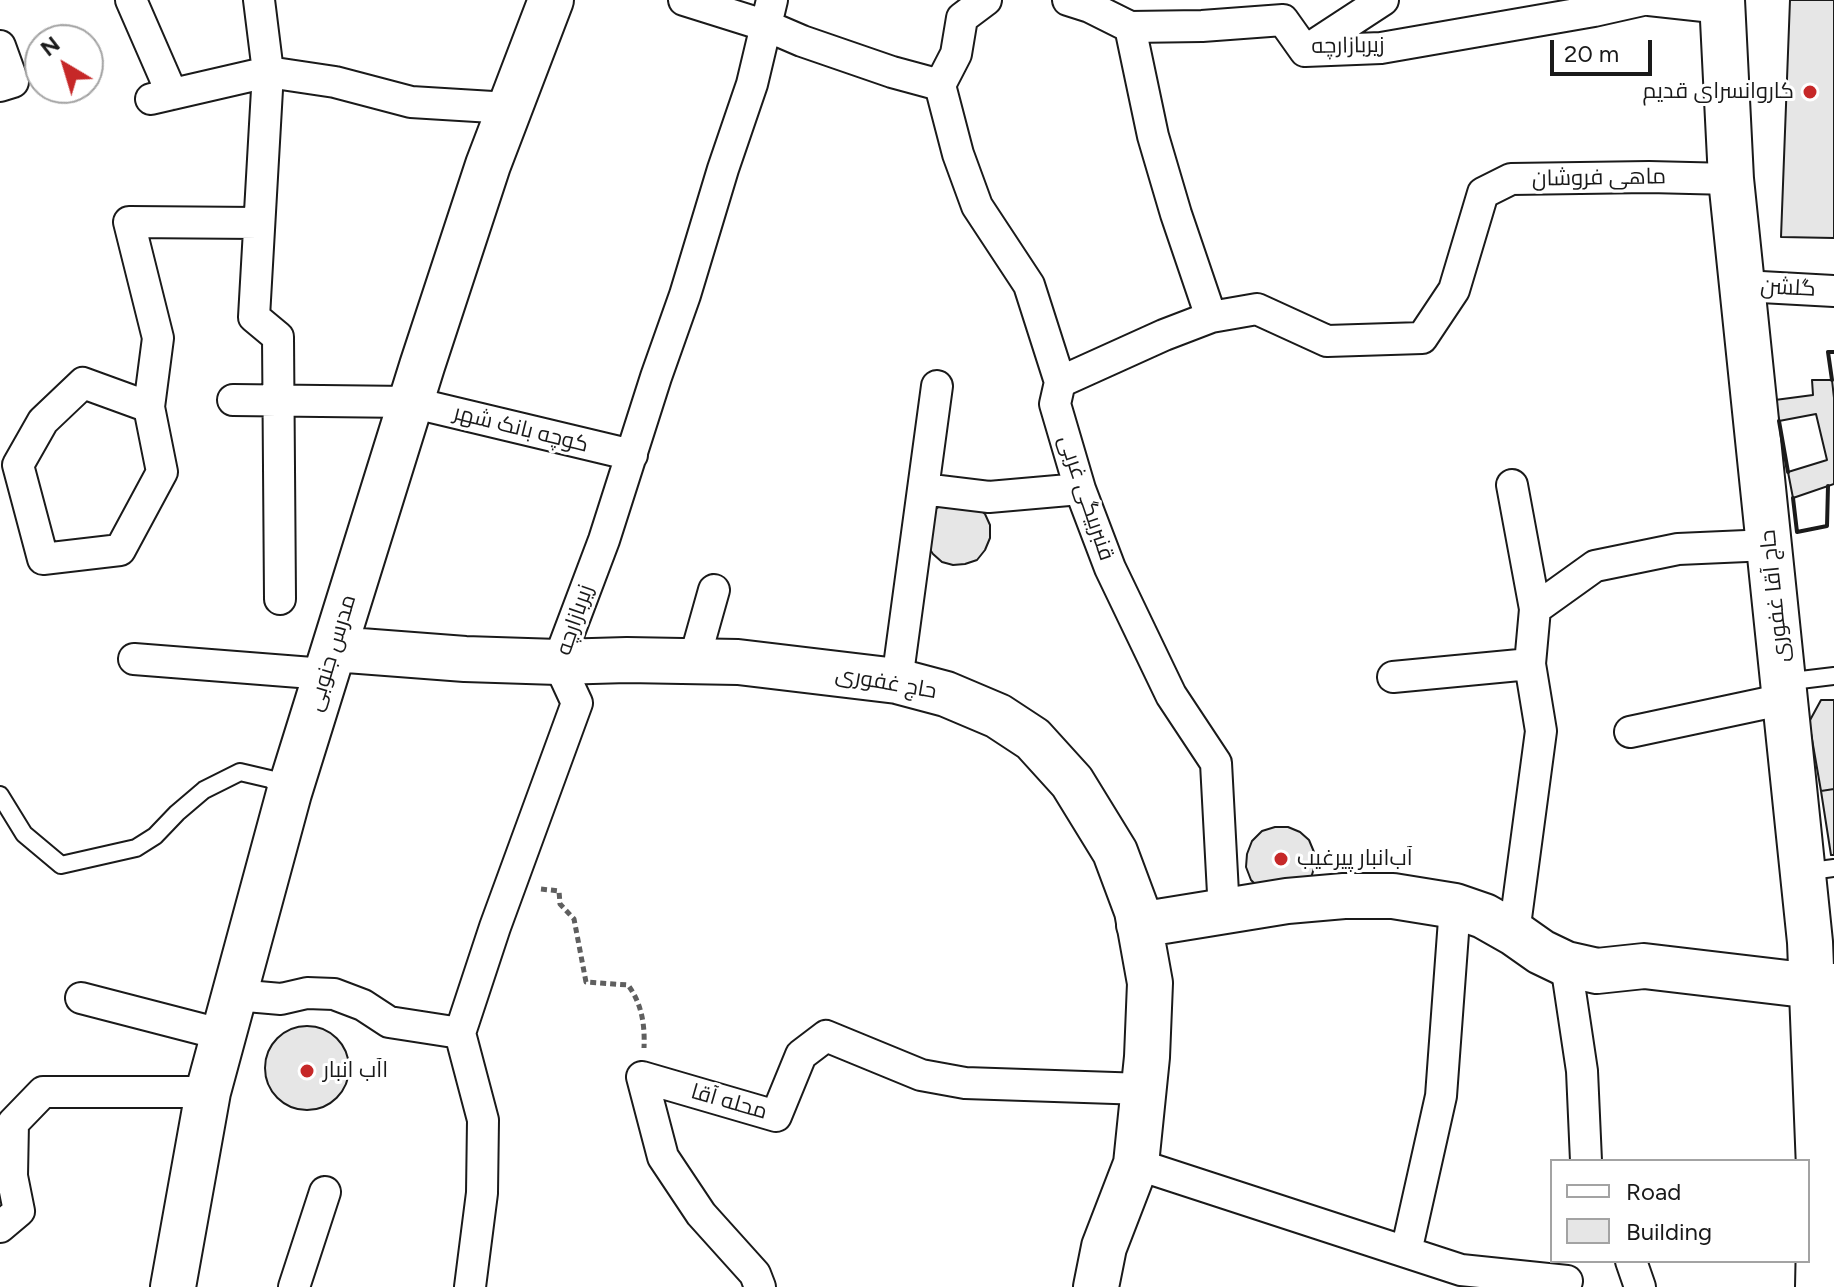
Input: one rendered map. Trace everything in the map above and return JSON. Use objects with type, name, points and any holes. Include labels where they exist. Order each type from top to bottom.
[{"type":"main road","name":"حاج آقا غفوری","points":[[1722,4],[1731,179],[1784,691],[1819,870],[1824,986],[1818,1287]]},
{"type":"main road","name":"مدرس جنوبی","points":[[173,1287],[208,1092],[289,793],[410,402],[488,165],[543,11]]},
{"type":"main road","name":"حاج غفوری","points":[[330,662],[465,659],[738,662],[897,681],[946,694],[998,716],[1033,739],[1072,782],[1115,852],[1137,911],[1150,983],[1147,1057],[1136,1164],[1104,1247],[1096,1287]]},
{"type":"main road","points":[[1139,925],[1287,901],[1393,896],[1455,906],[1484,916],[1541,952],[1566,964],[1597,971],[1644,966],[1824,986]]},
{"type":"main road","name":"حاج آقا غفوری","points":[[1820,1193],[1834,1259]]},
{"type":"street","points":[[131,0],[161,96],[268,72],[335,82],[411,102],[509,108]]},
{"type":"street","points":[[259,0],[268,72],[254,317],[278,337],[280,599]]},
{"type":"street","points":[[684,0],[770,13],[802,41],[940,85],[956,54],[962,18],[986,0]]},
{"type":"street","name":"زیربازارچه","points":[[1068,0],[1130,27],[1202,26],[1243,11],[1283,20],[1305,51],[1381,48],[1646,0],[1722,4]]},
{"type":"street","points":[[1305,51],[1383,0]]},
{"type":"street","name":"زیربازارچه","points":[[460,1033],[577,703],[558,662],[604,540],[685,295],[752,84],[770,13]]},
{"type":"street","points":[[1130,27],[1153,136],[1211,317]]},
{"type":"street","points":[[0,46],[13,82],[0,86]]},
{"type":"street","name":"قنبربیگی غربی","points":[[940,85],[958,154],[977,206],[1029,285],[1060,382],[1055,404],[1080,489],[1110,568],[1171,695],[1216,763],[1224,912]]},
{"type":"street","name":"ماهی فروشان","points":[[1060,382],[1211,317],[1257,309],[1327,341],[1422,338],[1454,290],[1483,193],[1511,179],[1731,179]]},
{"type":"street","points":[[149,407],[83,383],[43,421],[18,465],[43,559],[120,550],[162,472],[149,407],[158,338],[129,222],[259,223]]},
{"type":"street","name":"گلشن","points":[[1743,286],[1834,291]]},
{"type":"street","points":[[897,681],[937,386]]},
{"type":"street","name":"کوچه بانک شهر","points":[[233,400],[410,402],[632,455]]},
{"type":"street","points":[[1512,485],[1535,609],[1530,664],[1541,731],[1514,933]]},
{"type":"street","points":[[923,489],[989,497],[1080,489]]},
{"type":"street","points":[[1535,609],[1595,566],[1678,549],[1769,545]]},
{"type":"street","points":[[694,661],[714,590]]},
{"type":"street","points":[[134,659],[330,662]]},
{"type":"street","points":[[1393,677],[1530,664]]},
{"type":"street","points":[[1630,732],[1784,691]]},
{"type":"street","points":[[1406,1252],[1441,1096],[1455,906]]},
{"type":"street","points":[[1566,964],[1582,1071],[1585,1159]]},
{"type":"street","points":[[81,998],[230,1015],[307,993],[334,994],[363,1005],[389,1022],[460,1033],[483,1120],[482,1193],[470,1287]]},
{"type":"street","name":"محله آقا","points":[[642,1077],[776,1116],[801,1055],[826,1036],[921,1075],[965,1083],[1144,1089]]},
{"type":"street","points":[[642,1077],[663,1157],[701,1214],[755,1274],[760,1287]]},
{"type":"street","points":[[0,1227],[19,1211],[12,1176],[13,1123],[43,1092],[208,1092]]},
{"type":"street","points":[[1136,1164],[1461,1270],[1567,1276]]},
{"type":"street","points":[[294,1287],[325,1192]]},
{"type":"street","points":[[1632,1263],[1640,1287]]},
{"type":"lane","points":[[1784,691],[1834,676]]},
{"type":"lane","points":[[0,795],[24,834],[61,865],[136,848],[155,836],[204,790],[240,772],[270,779],[289,793]]},
{"type":"path","points":[[510,887],[559,891],[560,904],[574,919],[586,982],[628,985],[637,997],[645,1027],[642,1077]]},
{"type":"building","name":"کاروانسرای قدیم","points":[[1790,0],[1834,0],[1834,238],[1781,237]]},
{"type":"building","points":[[1812,380],[1832,380],[1834,484],[1793,498],[1788,472],[1827,460],[1816,414],[1779,421],[1775,400],[1813,395]]},
{"type":"building","points":[[946,502],[974,504],[985,514],[990,525],[990,538],[977,560],[953,565],[942,562],[927,545],[934,510]]},
{"type":"building","points":[[1821,700],[1834,700],[1834,789],[1821,791],[1809,722]]},
{"type":"building","points":[[1834,789],[1834,855],[1831,855],[1821,791]]},
{"type":"building","name":"آب‌انبار پیرغیب","points":[[1288,827],[1309,840],[1315,865],[1311,878],[1261,890],[1251,880],[1246,867],[1247,854],[1252,841],[1262,831]]},
{"type":"building","name":"اآب انبار","points":[[307,1026],[330,1033],[342,1045],[349,1068],[342,1091],[330,1103],[307,1110],[284,1103],[272,1091],[265,1068],[272,1045],[284,1033]]},
{"type":"wall","points":[[1832,380],[1828,352],[1834,352]]},
{"type":"wall","points":[[1779,421],[1788,472]]},
{"type":"wall","points":[[1793,498],[1797,532],[1827,526],[1828,486]]},
{"type":"place","name":"کاروانسرای قدیم","points":[[1810,92]]},
{"type":"place","name":"آب‌انبار پیرغیب","points":[[1281,859]]},
{"type":"place","name":"اآب انبار","points":[[307,1071]]}]
